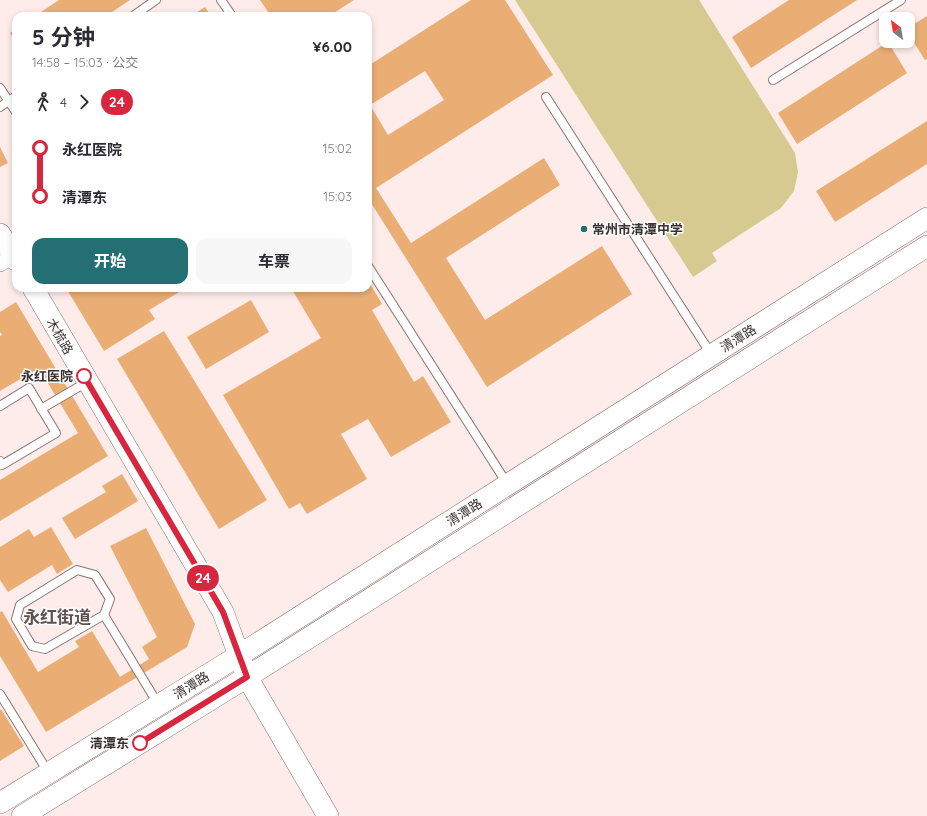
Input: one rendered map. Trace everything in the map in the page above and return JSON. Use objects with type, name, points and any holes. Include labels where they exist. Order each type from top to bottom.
[{"type":"main road","name":"清潭路","points":[[0,803],[238,656],[927,218]]},
{"type":"main road","points":[[0,234],[10,260]]},
{"type":"main road","name":"清潭路","points":[[22,816],[247,677],[927,246]]},
{"type":"main road","name":"木梳路","points":[[35,292],[223,612],[247,677],[328,816]]},
{"type":"lane","points":[[139,12],[156,0]]},
{"type":"lane","points":[[221,0],[229,12]]},
{"type":"lane","points":[[773,80],[901,0]]},
{"type":"lane","points":[[0,88],[12,99],[0,107]]},
{"type":"lane","points":[[546,97],[712,355]]},
{"type":"lane","points":[[372,272],[508,485]]},
{"type":"lane","points":[[42,409],[88,382]]},
{"type":"lane","points":[[0,406],[29,388],[56,433],[2,465],[0,461]]},
{"type":"lane","points":[[78,570],[95,575],[110,600],[104,615],[45,649],[32,646],[16,619],[20,605],[78,570]]},
{"type":"lane","points":[[104,615],[158,705]]},
{"type":"lane","points":[[0,694],[48,773]]},
{"type":"shaded area","points":[[515,0],[699,0],[795,153],[798,172],[794,191],[781,208],[712,253],[717,261],[693,277]]},
{"type":"building","points":[[59,0],[130,0],[112,12],[41,12]]},
{"type":"building","points":[[260,0],[354,0],[335,12],[268,12]]},
{"type":"building","points":[[471,0],[505,0],[553,75],[376,188],[411,243],[544,158],[560,185],[446,258],[485,320],[602,246],[632,294],[487,387],[372,204],[372,108],[388,135],[444,100],[425,71],[372,104],[372,63]]},
{"type":"building","points":[[789,0],[857,0],[751,68],[732,37]]},
{"type":"building","points":[[205,7],[208,12],[197,12]]},
{"type":"building","points":[[927,16],[927,59],[925,60],[915,44],[915,24]]},
{"type":"building","points":[[879,48],[892,48],[907,73],[797,144],[778,113]]},
{"type":"building","points":[[927,121],[927,164],[835,222],[816,191]]},
{"type":"building","points":[[0,147],[8,163],[0,167]]},
{"type":"building","points":[[372,287],[382,304],[372,310],[414,382],[423,376],[451,422],[391,457],[368,419],[341,434],[367,479],[307,514],[300,503],[289,509],[223,395],[321,338],[293,292],[372,292]]},
{"type":"building","points":[[68,292],[179,292],[149,310],[155,319],[104,351]]},
{"type":"building","points":[[251,300],[269,332],[206,369],[187,337]]},
{"type":"building","points":[[16,302],[108,456],[0,521],[0,480],[78,433],[43,375],[38,378],[34,371],[0,391],[0,336],[2,335],[0,332],[0,312]]},
{"type":"building","points":[[164,331],[267,500],[219,529],[117,359]]},
{"type":"building","points":[[122,474],[138,501],[75,539],[62,518],[106,492],[102,486]]},
{"type":"building","points":[[51,527],[73,564],[57,574],[52,565],[8,592],[0,580],[0,547],[29,529],[34,537]]},
{"type":"building","points":[[146,528],[195,624],[187,647],[46,732],[0,656],[0,612],[2,611],[38,672],[79,647],[75,641],[92,631],[120,677],[149,659],[142,647],[157,637],[110,546]]},
{"type":"building","points":[[1,709],[24,746],[0,761],[0,710]]},
{"type":"bus line","name":"24","points":[[84,376],[223,612],[247,677],[140,743]]},
{"type":"place","name":"常州市清潭中学","points":[[584,229]]},
{"type":"place","name":"永红医院","points":[[84,376]]},
{"type":"place","name":"清潭东","points":[[140,743]]},
{"type":"district","name":"永红街道","points":[[57,617]]}]
